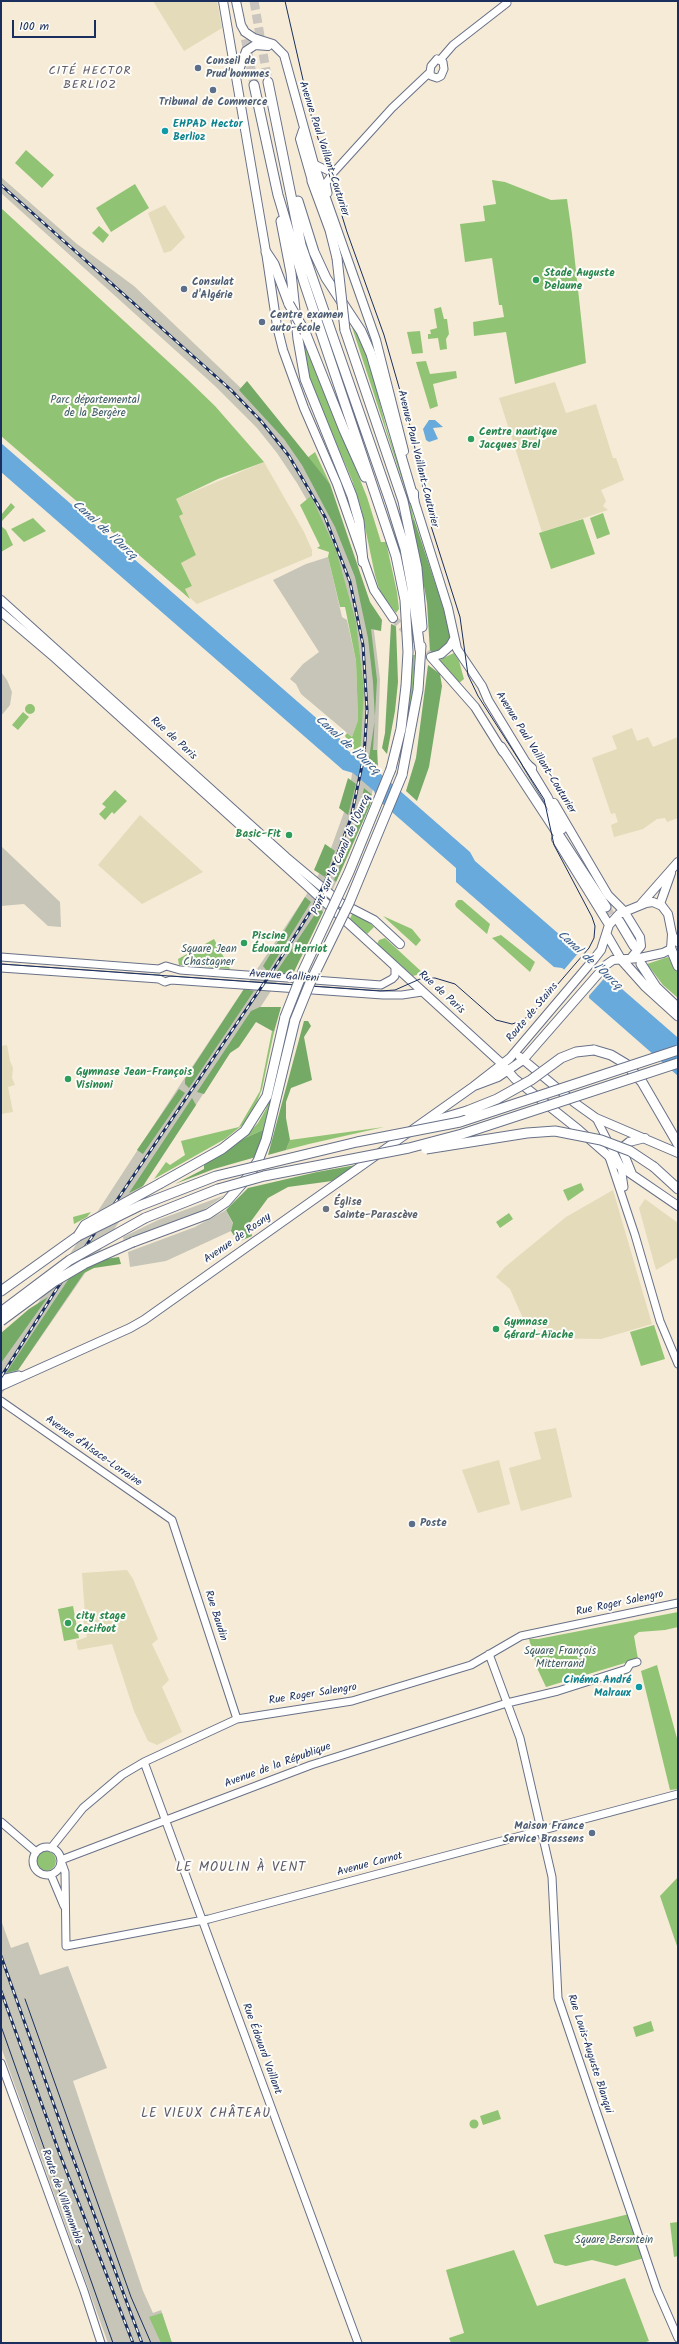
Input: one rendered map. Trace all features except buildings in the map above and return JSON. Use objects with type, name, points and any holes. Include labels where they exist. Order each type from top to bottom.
[{"type":"highway","points":[[268,82],[301,245],[391,504],[405,549],[420,650]]},
{"type":"highway","points":[[254,85],[278,195],[304,282],[385,519]]},
{"type":"highway","points":[[286,169],[314,252],[326,278],[361,331],[371,354],[414,500]]},
{"type":"highway","points":[[1,1321],[55,1280],[84,1264],[133,1242],[208,1214],[226,1202],[247,1178],[258,1161],[266,1140],[295,1020],[310,983],[349,903],[402,775],[412,727],[422,626],[420,596],[412,539],[389,456],[345,330],[337,258],[315,182]]},
{"type":"highway","points":[[278,195],[283,235],[291,273],[300,359],[313,401],[352,496],[359,521],[363,562]]},
{"type":"highway","points":[[266,252],[274,264],[289,304],[306,332],[344,430],[385,519]]},
{"type":"highway","name":"Pont sur le Canal de l'Ourcq","points":[[78,1236],[85,1225],[222,1149],[250,1125],[267,1096],[285,1017],[361,844],[391,769],[401,729],[408,652],[405,600],[396,556],[385,519]]},
{"type":"highway","points":[[501,747],[607,906],[569,842],[547,797],[527,764]]},
{"type":"highway","points":[[615,924],[632,951]]},
{"type":"highway","points":[[676,946],[678,966]]},
{"type":"highway","points":[[621,959],[651,993],[678,1016]]},
{"type":"highway","points":[[678,1001],[662,987],[643,964],[656,987],[678,1008]]},
{"type":"highway","points":[[426,1128],[440,1119],[467,1111],[497,1099],[531,1080],[561,1058],[576,1052],[594,1050],[611,1055],[626,1064],[642,1082],[677,1150]]},
{"type":"highway","points":[[1,1291],[78,1236],[139,1206],[216,1176],[303,1154],[460,1122],[514,1106],[678,1050]]},
{"type":"highway","points":[[1,1312],[50,1274],[86,1249],[132,1224],[177,1204],[264,1176],[410,1148],[522,1116],[678,1063]]},
{"type":"highway","points":[[410,1148],[426,1149],[527,1133],[555,1131],[581,1135],[630,1151],[654,1167],[678,1188]]},
{"type":"main road","points":[[223,1],[237,77],[277,326],[288,369],[337,484],[374,590],[394,618]]},
{"type":"main road","name":"Avenue Paul Vaillant-Couturier","points":[[236,1],[243,29],[252,37],[268,41],[279,48],[284,55],[303,130],[314,164],[315,182],[334,221],[376,340],[414,491],[414,500],[448,608],[454,639],[461,655],[482,686],[488,700],[527,764],[539,779],[608,895],[624,911],[642,941],[641,946],[632,951]]},
{"type":"main road","points":[[237,77],[243,54],[252,46],[260,44],[276,51],[284,72],[290,78]]},
{"type":"main road","points":[[303,130],[300,139],[315,182]]},
{"type":"main road","name":"Rue de Paris","points":[[1,600],[330,895],[374,920],[400,944]]},
{"type":"main road","name":"Rue de Paris","points":[[1,612],[55,658],[326,903],[395,968],[501,1063],[515,1079],[555,1110],[621,1168],[678,1206]]},
{"type":"main road","points":[[454,639],[450,646],[441,654],[431,657],[475,707],[501,747],[504,755],[615,924],[624,911],[640,904],[653,902],[660,904],[668,914],[676,946],[663,953],[632,951],[621,959],[607,935]]},
{"type":"main road","points":[[640,904],[676,865]]},
{"type":"main road","points":[[660,904],[676,865]]},
{"type":"main road","name":"Route de Stains","points":[[512,1055],[594,959],[607,935],[615,924]]},
{"type":"main road","name":"Route de Stains","points":[[509,1071],[523,1060],[603,967],[613,960],[621,959]]},
{"type":"main road","points":[[509,1071],[512,1055],[523,1060],[574,1104],[596,1118],[677,1150]]},
{"type":"main road","name":"Avenue de Rosny","points":[[474,1086],[512,1055]]},
{"type":"main road","name":"Avenue de Rosny","points":[[1,1386],[130,1328],[144,1320],[454,1098],[474,1086],[509,1071]]},
{"type":"main road","points":[[633,1175],[623,1152],[624,1146],[629,1142],[645,1138]]},
{"type":"street","points":[[334,221],[332,205],[326,186],[333,173],[418,82],[431,74],[433,63],[441,61],[453,45],[484,21],[500,12],[508,2]]},
{"type":"street","points":[[431,74],[437,78],[441,76],[444,69],[441,61]]},
{"type":"street","points":[[314,164],[333,173]]},
{"type":"street","points":[[315,182],[333,173]]},
{"type":"street","name":"Avenue Gallieni","points":[[1,957],[159,969],[166,966],[180,970],[381,985],[395,976],[395,968]]},
{"type":"street","name":"Avenue Gallieni","points":[[1,968],[160,979],[165,982],[173,980],[383,995],[402,995],[422,992]]},
{"type":"street","points":[[596,1118],[621,1168],[635,1235]]},
{"type":"street","points":[[609,1158],[610,1166],[616,1177],[635,1235],[660,1321],[678,1364]]},
{"type":"street","points":[[1,1379],[31,1372]]},
{"type":"street","name":"Avenue d'Alsace-Lorraine","points":[[1,1401],[172,1520]]},
{"type":"street","name":"Rue Baudin","points":[[172,1520],[237,1719]]},
{"type":"street","name":"Rue Roger Salengro","points":[[51,1848],[84,1808],[122,1775],[144,1762],[237,1719],[352,1702],[471,1665],[521,1636],[678,1603]]},
{"type":"street","name":"Rue Louis-Auguste Blanqui","points":[[489,1654],[520,1738],[552,1877],[558,1998],[657,2290],[678,2338]]},
{"type":"street","name":"Avenue de la République","points":[[61,1861],[311,1765],[507,1703],[565,1689],[627,1669],[630,1664],[637,1662]]},
{"type":"street","name":"Rue Édouard Vaillant","points":[[144,1762],[358,2343]]},
{"type":"street","name":"Avenue Carnot","points":[[65,1908],[66,1946],[203,1921],[678,1794]]},
{"type":"street","points":[[1,1822],[36,1852]]},
{"type":"street","points":[[61,1861],[58,1870],[51,1875],[40,1874],[34,1868],[33,1860],[36,1852],[43,1848],[51,1848],[58,1852],[65,1872],[65,1908]]},
{"type":"street","points":[[51,1875],[65,1908]]},
{"type":"street","name":"Route de Villemomble","points":[[1,2063],[102,2342]]},
{"type":"shaded area","points":[[153,1],[217,1],[222,28],[184,51]]},
{"type":"shaded area","points":[[1,177],[77,244],[134,286],[267,413],[316,482],[365,590],[374,631],[380,679],[377,765],[370,805],[323,912],[88,1269],[1,1395],[1,1360],[176,1091],[305,897],[326,862],[347,804],[359,732],[358,652],[329,548],[316,516],[297,483],[277,453],[257,428],[215,386],[1,193]]},
{"type":"shaded area","points":[[165,205],[185,237],[171,251],[164,253],[148,213]]},
{"type":"shaded area","points":[[555,382],[566,413],[596,404],[613,458],[616,458],[624,480],[601,490],[606,501],[603,506],[608,510],[542,532],[499,398]]},
{"type":"shaded area","points":[[264,462],[304,532],[312,550],[312,556],[197,604],[189,597],[185,589],[192,586],[181,563],[196,555],[178,516],[176,499]]},
{"type":"shaded area","points":[[328,557],[342,617],[347,620],[356,661],[358,720],[352,737],[301,694],[296,684],[290,679],[303,664],[319,652],[273,580],[306,564]]},
{"type":"shaded area","points":[[1,672],[7,680],[12,692],[10,705],[1,716]]},
{"type":"shaded area","points":[[632,728],[637,741],[648,737],[653,747],[678,737],[678,818],[667,822],[665,818],[657,819],[643,829],[614,837],[611,825],[618,822],[615,813],[611,814],[592,758],[617,749],[612,736]]},
{"type":"shaded area","points":[[140,815],[203,872],[142,904],[98,865]]},
{"type":"shaded area","points":[[1,846],[60,902],[61,927],[48,926],[24,904],[1,906]]},
{"type":"shaded area","points":[[7,1045],[13,1068],[12,1078],[15,1085],[8,1087],[13,1112],[1,1114],[1,1046]]},
{"type":"shaded area","points":[[613,1190],[652,1324],[601,1339],[544,1338],[543,1324],[526,1325],[510,1289],[496,1277],[505,1267],[566,1217]]},
{"type":"shaded area","points":[[225,1195],[205,1209],[187,1218],[124,1241],[123,1237],[158,1220]]},
{"type":"shaded area","points":[[645,1199],[678,1223],[678,1257],[656,1270],[639,1208]]},
{"type":"shaded area","points":[[226,1210],[233,1224],[231,1231],[166,1261],[130,1267],[128,1252],[195,1227]]},
{"type":"shaded area","points":[[556,1428],[572,1497],[521,1511],[509,1468],[541,1459],[534,1432]]},
{"type":"shaded area","points":[[499,1460],[510,1504],[478,1513],[462,1470]]},
{"type":"shaded area","points":[[127,1570],[133,1579],[158,1639],[152,1644],[169,1680],[162,1687],[182,1732],[157,1745],[148,1741],[134,1711],[112,1644],[78,1650],[76,1641],[87,1637],[82,1615],[85,1614],[82,1573]]},
{"type":"shaded area","points":[[1,1920],[11,1948],[28,1942],[40,1975],[68,1966],[107,2068],[73,2081],[143,2291],[153,2313],[161,2310],[172,2343],[108,2343],[1,2047]]},
{"type":"green space","points":[[26,150],[54,175],[42,188],[15,163]]},
{"type":"green space","name":"Stade Auguste Delaune","points":[[492,180],[505,182],[551,200],[567,199],[586,363],[515,384],[506,332],[474,336],[473,322],[504,317],[502,305],[499,305],[492,258],[465,262],[460,224],[485,221],[483,206],[496,204]]},
{"type":"green space","points":[[135,184],[149,208],[111,232],[96,208]]},
{"type":"green space","name":"Parc départemental de la Bergère","points":[[1,208],[185,377],[215,406],[264,462],[218,479],[176,499],[183,514],[179,516],[196,555],[181,563],[192,586],[185,589],[190,599],[1,436]]},
{"type":"green space","points":[[99,226],[109,235],[103,243],[92,233]]},
{"type":"green space","points":[[441,307],[444,319],[447,319],[449,334],[446,339],[447,349],[440,350],[438,338],[428,339],[428,334],[431,334],[430,330],[437,328],[434,309]]},
{"type":"green space","points":[[350,321],[367,352],[386,427],[407,490],[414,519],[412,520],[406,492]]},
{"type":"green space","points":[[420,331],[423,353],[412,354],[407,332]]},
{"type":"green space","points":[[302,335],[367,497],[381,542],[386,542],[397,592],[399,609],[396,613],[380,592],[361,508],[352,480],[316,396],[307,370]]},
{"type":"green space","points":[[426,361],[430,374],[456,371],[457,378],[433,384],[438,406],[430,409],[416,362]]},
{"type":"green space","points":[[247,381],[330,484],[370,602],[382,620],[381,631],[371,629],[377,680],[375,717],[368,638],[355,577],[335,527],[302,465],[284,439],[239,390]]},
{"type":"green space","points":[[315,452],[330,484],[307,458]]},
{"type":"green space","points":[[311,496],[336,550],[356,622],[364,690],[360,758],[345,736],[347,733],[352,737],[358,720],[356,661],[345,607],[340,607],[328,557],[329,552],[317,548],[320,546],[300,505]]},
{"type":"green space","points":[[11,503],[15,507],[2,521],[1,515]]},
{"type":"green space","points":[[603,513],[610,534],[597,539],[590,518]]},
{"type":"green space","points":[[33,518],[46,531],[24,542],[11,529]]},
{"type":"green space","points":[[414,519],[449,625],[450,638],[445,647],[437,652],[430,652],[427,603],[412,520]]},
{"type":"green space","points":[[583,519],[595,554],[551,569],[539,533]]},
{"type":"green space","points":[[1,526],[6,530],[13,545],[1,552]]},
{"type":"green space","points":[[391,624],[396,626],[398,682],[395,711],[387,754],[382,748],[385,733]]},
{"type":"green space","points":[[454,653],[459,661],[464,679],[459,683],[439,660]]},
{"type":"green space","points":[[413,655],[415,655],[412,705],[403,755],[400,754],[409,705]]},
{"type":"green space","points":[[428,665],[440,674],[442,686],[429,767],[417,801],[406,791],[416,758]]},
{"type":"green space","points":[[28,704],[32,704],[34,705],[34,713],[28,714],[25,711],[25,707]]},
{"type":"green space","points":[[23,712],[29,717],[18,730],[12,725]]},
{"type":"green space","points":[[375,721],[373,750],[377,750],[378,767],[368,764]]},
{"type":"green space","points":[[348,778],[356,784],[348,815],[339,808]]},
{"type":"green space","points":[[364,788],[372,795],[370,805],[336,882],[334,880],[357,821]]},
{"type":"green space","points":[[115,790],[127,801],[114,814],[112,812],[105,820],[99,814],[106,807],[102,804]]},
{"type":"green space","points":[[325,844],[335,851],[325,877],[314,870]]},
{"type":"green space","points":[[305,897],[311,902],[268,972],[263,966]]},
{"type":"green space","points":[[458,900],[462,900],[490,924],[487,934],[456,907],[455,904]]},
{"type":"green space","points":[[319,908],[323,912],[292,976],[275,974]]},
{"type":"green space","points":[[354,910],[374,927],[367,934],[349,921]]},
{"type":"green space","points":[[383,916],[412,929],[421,940],[416,946]]},
{"type":"green space","points":[[501,935],[535,962],[530,972],[492,938]]},
{"type":"green space","points":[[385,938],[423,973],[413,976],[377,944],[379,940]]},
{"type":"green space","name":"Square Jean Chastagner","points":[[214,939],[230,969],[179,965],[178,959]]},
{"type":"green space","points":[[668,957],[678,971],[678,998],[663,985],[647,964]]},
{"type":"green space","points":[[244,989],[254,991],[189,1088],[185,1084],[185,1079]]},
{"type":"green space","points":[[260,1007],[281,1007],[274,1032],[256,1022],[239,1047],[230,1053],[204,1094],[197,1092],[251,1011]]},
{"type":"green space","points":[[289,1017],[292,1019],[267,1128],[243,1139],[258,1123],[266,1109],[276,1074]]},
{"type":"green space","points":[[304,1021],[308,1021],[311,1026],[304,1037],[312,1080],[291,1088],[286,1102],[286,1118],[290,1140],[286,1150],[268,1155]]},
{"type":"green space","points":[[272,1031],[274,1032],[262,1089],[254,1109],[245,1123],[225,1139],[154,1179],[166,1162],[170,1165],[185,1155],[181,1141],[239,1127],[260,1091]]},
{"type":"green space","points":[[179,1089],[185,1093],[143,1154],[137,1150]]},
{"type":"green space","points":[[192,1098],[196,1105],[143,1186],[129,1193]]},
{"type":"green space","points":[[384,1127],[309,1144],[286,1150],[290,1140]]},
{"type":"green space","points":[[267,1128],[256,1157],[214,1169],[175,1184],[204,1169],[204,1165],[243,1139]]},
{"type":"green space","points":[[356,1165],[332,1181],[288,1187],[268,1198],[249,1224],[252,1236],[238,1242],[231,1231],[233,1223],[226,1210],[248,1188],[317,1172]]},
{"type":"green space","points":[[581,1183],[584,1190],[568,1201],[563,1190]]},
{"type":"green space","points":[[91,1212],[87,1217],[74,1224],[73,1217]]},
{"type":"green space","points":[[509,1213],[513,1219],[500,1228],[496,1222]]},
{"type":"green space","points":[[119,1257],[121,1264],[94,1268],[84,1273],[18,1370],[6,1373],[72,1274],[98,1260]]},
{"type":"green space","points":[[48,1297],[1,1363],[1,1333],[29,1309]]},
{"type":"green space","points":[[654,1325],[665,1359],[641,1366],[630,1332]]},
{"type":"green space","name":"city stage Cecifoot","points":[[73,1606],[79,1638],[64,1641],[58,1609]]},
{"type":"green space","name":"Square François Mitterrand","points":[[678,1612],[678,1627],[665,1630],[639,1632],[634,1636],[638,1659],[546,1687],[537,1668],[529,1639],[538,1639]]},
{"type":"green space","points":[[657,1665],[678,1742],[678,1789],[670,1790],[641,1671]]},
{"type":"green space","points":[[46,1851],[53,1854],[56,1861],[53,1868],[46,1871],[39,1868],[36,1861],[39,1854]]},
{"type":"green space","points":[[678,1877],[678,1949],[660,1896]]},
{"type":"green space","points":[[651,2021],[654,2031],[636,2037],[633,2027]]},
{"type":"green space","points":[[498,2110],[501,2119],[483,2125],[480,2116]]},
{"type":"green space","points":[[474,2119],[479,2124],[474,2129],[469,2124]]},
{"type":"green space","name":"Square Bersntein","points":[[629,2214],[644,2258],[616,2266],[592,2260],[566,2266],[554,2263],[544,2235]]},
{"type":"green space","points":[[678,2222],[678,2256],[674,2257],[670,2223]]},
{"type":"green space","points":[[514,2250],[537,2306],[625,2278],[649,2341],[643,2343],[451,2343],[449,2338],[464,2333],[446,2270]]},
{"type":"green space","points":[[162,2313],[172,2343],[161,2343],[149,2317]]},
{"type":"water","points":[[429,420],[435,420],[443,427],[433,428],[438,439],[429,442],[426,440],[423,429]]},
{"type":"water","name":"Canal de l'Ourcq","points":[[1,443],[345,743],[345,748],[370,769],[375,769],[470,852],[475,861],[676,1036],[678,1038],[678,1076],[589,998],[589,989],[562,968],[554,967],[456,882],[456,868],[377,799],[374,791],[353,773],[343,770],[1,472]]},
{"type":"pier","points":[[580,951],[608,974],[587,998],[587,990],[563,971]]},
{"type":"tunnel","points":[[254,1],[268,82]]},
{"type":"tunnel","points":[[243,26],[254,85]]},
{"type":"tunnel","points":[[393,618],[431,657]]},
{"type":"tunnel","points":[[606,907],[616,925]]},
{"type":"tram line","points":[[1,964],[380,991],[395,990],[420,979],[435,978],[455,984],[496,1020],[512,1024],[521,1021],[532,1014],[589,948],[594,938],[595,926],[592,917],[554,845],[544,799],[478,696],[468,675],[460,617],[431,526],[411,429],[384,335],[347,232],[312,119],[285,1]]},
{"type":"tram line","points":[[25,1999],[131,2297],[151,2343]]},
{"type":"tram line","points":[[1,2026],[113,2343]]},
{"type":"railway","points":[[1,185],[231,390],[261,421],[289,456],[325,517],[350,582],[363,645],[367,710],[364,756],[351,818],[335,861],[314,906],[273,970],[56,1290],[1,1377]]},
{"type":"railway","points":[[1,1956],[70,2150],[142,2343]]},
{"type":"railway","points":[[1,1991],[59,2152],[133,2343]]},
{"type":"place","name":"Conseil de Prud'hommes","points":[[198,68]]},
{"type":"place","name":"Tribunal de Commerce","points":[[213,90]]},
{"type":"place","name":"EHPAD Hector Berlioz","points":[[165,131]]},
{"type":"place","name":"Stade Auguste Delaune","points":[[536,280]]},
{"type":"place","name":"Consulat d'Algérie","points":[[184,289]]},
{"type":"place","name":"Centre examen auto-école","points":[[262,322]]},
{"type":"place","name":"Centre nautique Jacques Brel","points":[[471,439]]},
{"type":"place","name":"Basic-Fit","points":[[289,835]]},
{"type":"place","name":"Piscine Édouard Herriot","points":[[244,943]]},
{"type":"place","name":"Gymnase Jean-François Visinoni","points":[[68,1079]]},
{"type":"place","name":"Église Sainte-Parascève","points":[[326,1209]]},
{"type":"place","name":"Gymnase Gérard-Aïache","points":[[496,1329]]},
{"type":"place","name":"Poste","points":[[412,1524]]},
{"type":"place","name":"city stage Cecifoot","points":[[68,1623]]},
{"type":"place","name":"Cinéma André Malraux","points":[[639,1687]]},
{"type":"place","name":"Maison France Service Brassens","points":[[592,1833]]},
{"type":"district","name":"CITÉ HECTOR BERLIOZ","points":[[90,79]]},
{"type":"district","name":"LE MOULIN À VENT","points":[[241,1869]]},
{"type":"district","name":"LE VIEUX CHÂTEAU","points":[[206,2115]]}]
